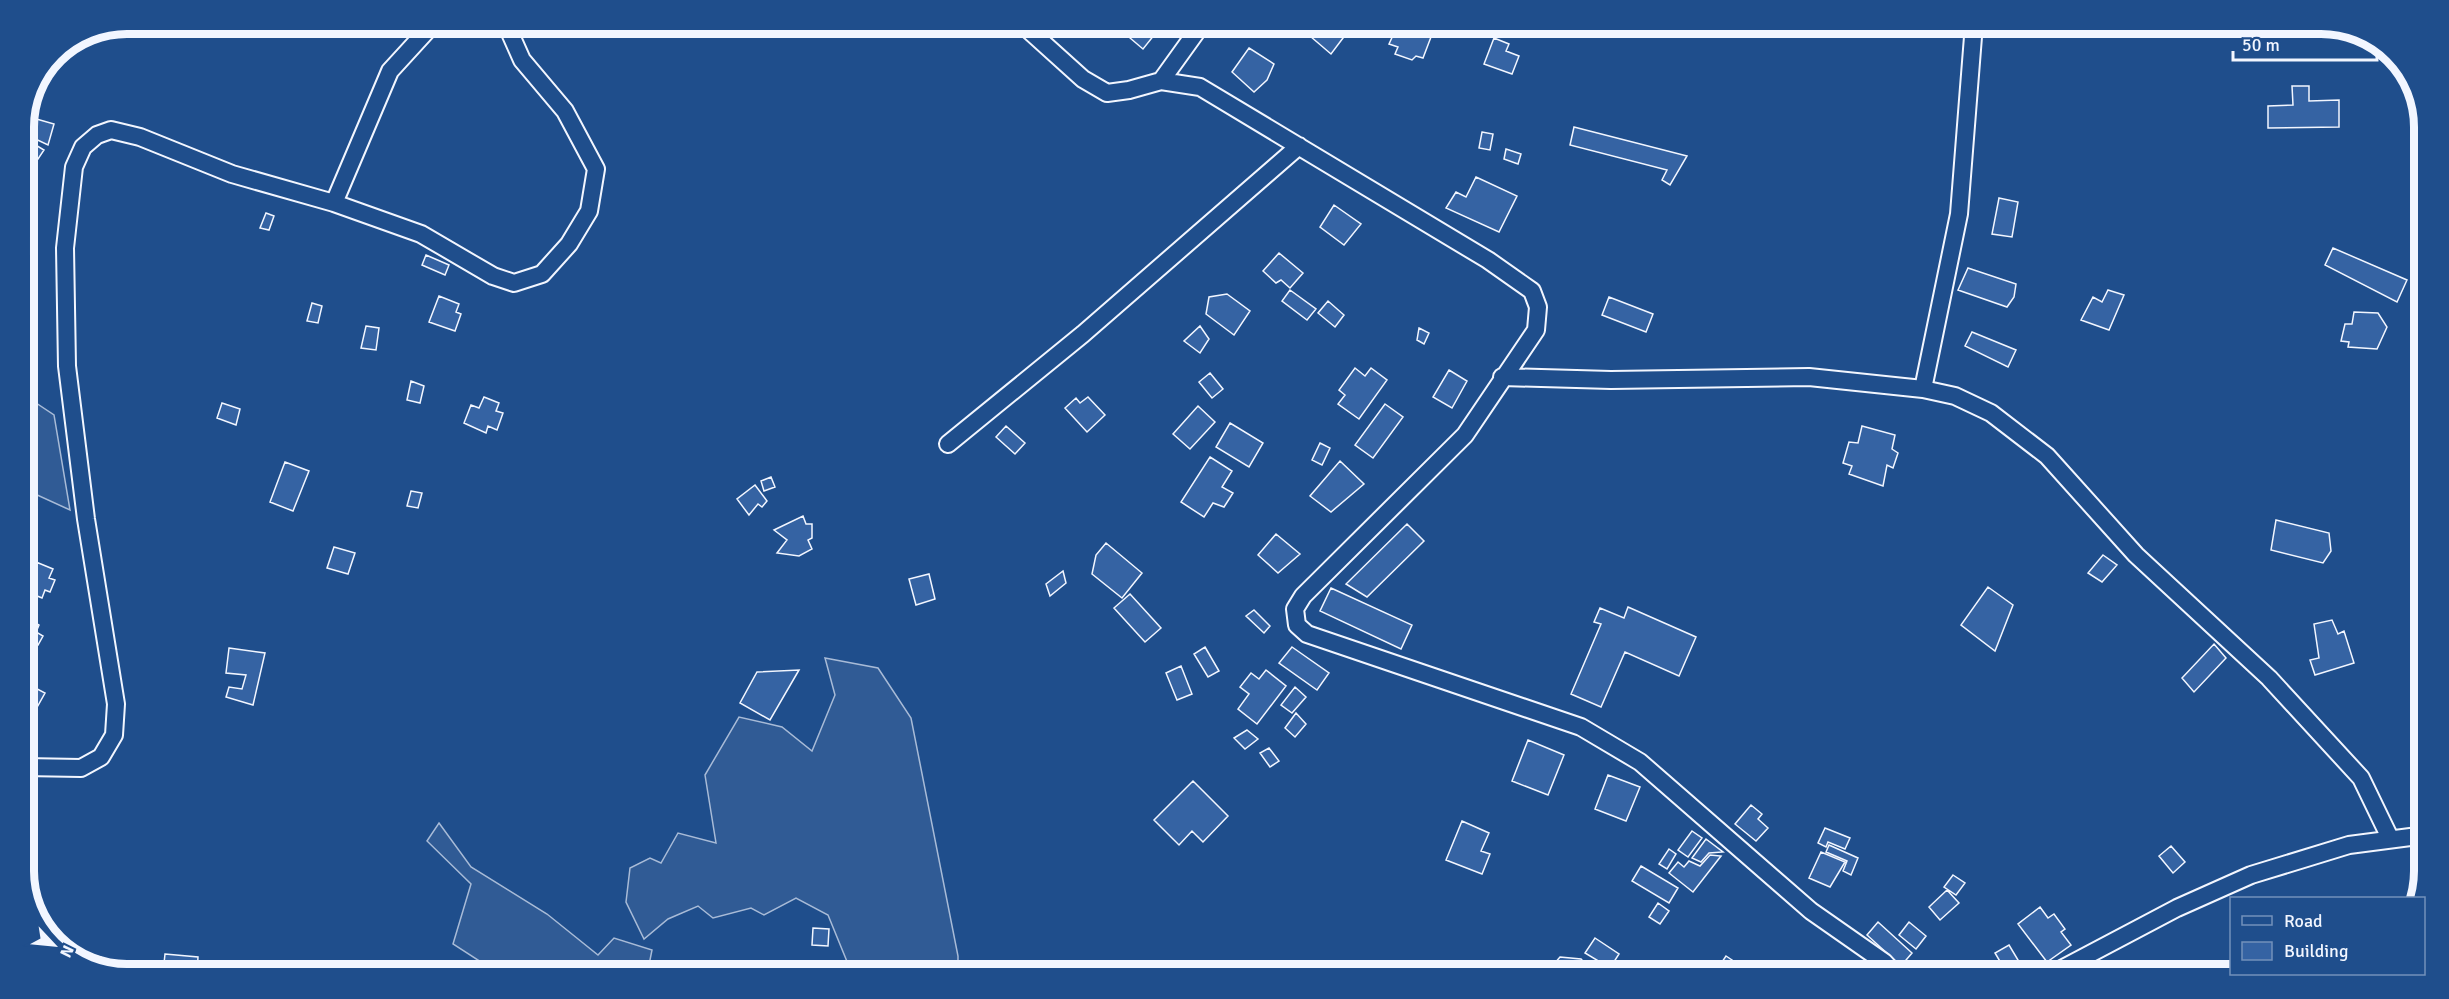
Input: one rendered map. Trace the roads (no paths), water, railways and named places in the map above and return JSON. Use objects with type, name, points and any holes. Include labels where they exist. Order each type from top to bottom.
[{"type":"street","points":[[334,203],[390,71],[424,34]]},
{"type":"street","points":[[35,767],[81,768],[101,757],[114,735],[116,704],[86,519],[67,366],[65,248],[74,167],[83,147],[97,135],[111,129],[140,137],[232,174],[334,203],[421,234],[494,276],[514,283],[542,274],[569,244],[589,211],[596,169],[566,111],[522,60],[510,34]]},
{"type":"street","points":[[1033,34],[1083,79],[1107,93],[1129,90],[1161,81],[1200,87],[1488,260],[1532,291],[1538,307],[1536,330],[1502,377],[1465,435],[1303,596],[1295,609],[1297,626],[1307,634],[1581,727],[1640,762],[1811,911],[1886,964]]},
{"type":"street","points":[[1161,81],[1195,34]]},
{"type":"street","points":[[1923,389],[1959,214],[1973,34]]},
{"type":"street","points":[[948,444],[1083,334],[1299,146]]},
{"type":"street","points":[[1502,377],[1611,380],[1809,377],[1923,389],[1955,396],[1991,413],[2047,456],[2136,555],[2269,678],[2361,778],[2390,838]]},
{"type":"street","points":[[2071,964],[2177,908],[2251,876],[2349,845],[2414,836]]}]
